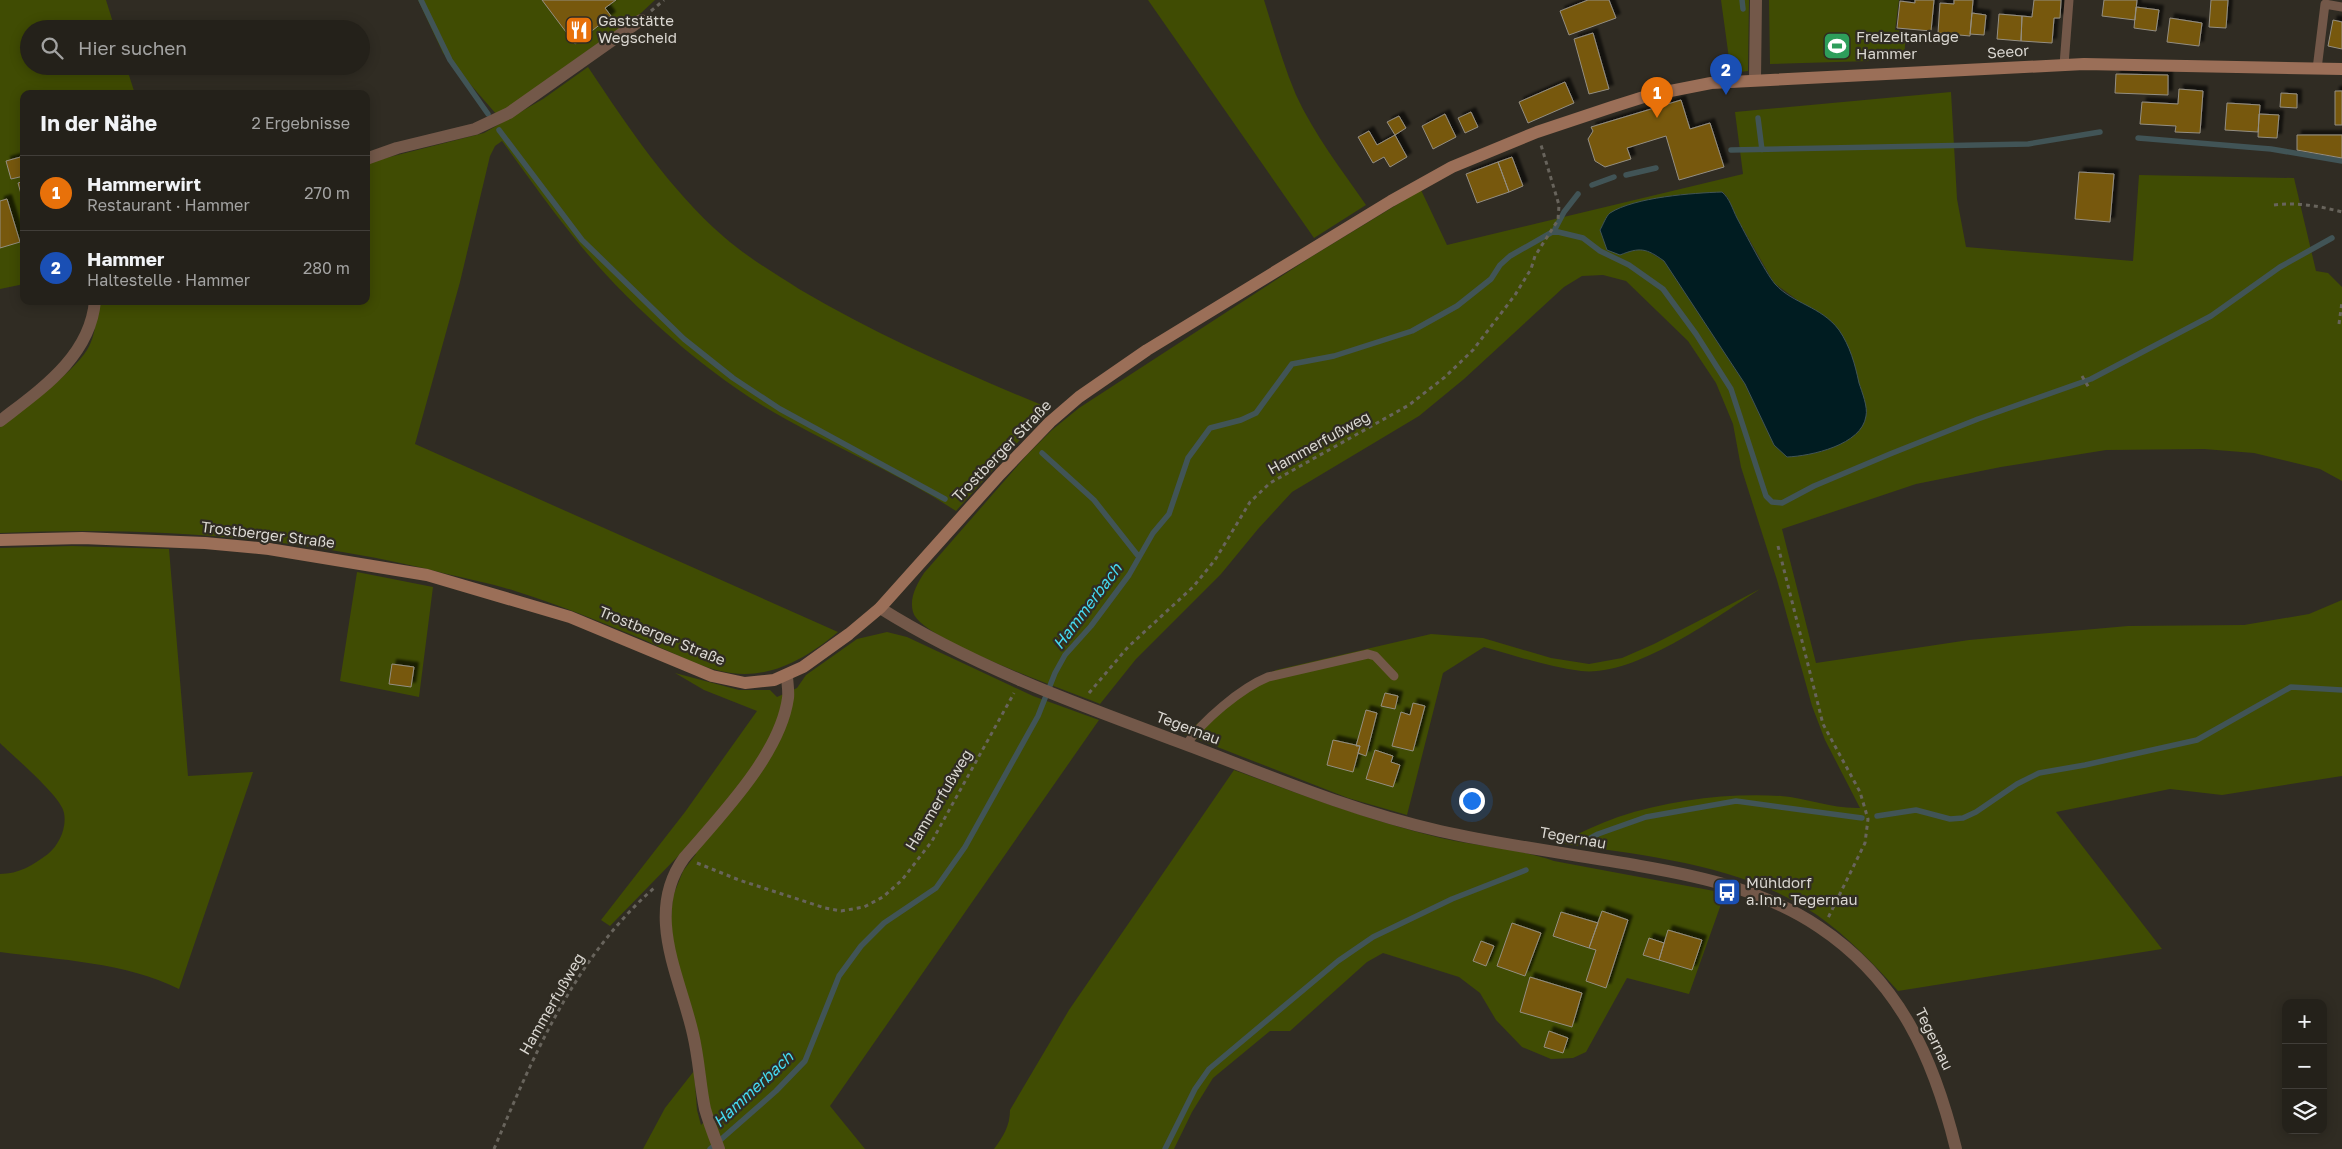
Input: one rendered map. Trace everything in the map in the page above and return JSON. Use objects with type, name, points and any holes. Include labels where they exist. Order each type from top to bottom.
[{"type":"main road","name":"Seeor","points":[[1537,132],[1650,95],[1711,83],[1755,79],[2064,65],[2124,64],[2342,69]]},
{"type":"main road","name":"Trostberger Straße","points":[[0,540],[82,538],[205,543],[269,549],[409,572],[478,588],[570,617],[712,676],[745,683],[774,680],[803,667],[849,634],[880,608],[1026,445],[1079,397],[1147,350],[1392,201],[1452,167],[1537,132]]},
{"type":"street","points":[[1755,79],[1756,0]]},
{"type":"street","points":[[370,158],[397,148],[475,129],[510,113],[641,20]]},
{"type":"street","points":[[0,421],[71,360],[91,325],[94,305]]},
{"type":"street","name":"Tegernau","points":[[880,608],[954,650],[1034,687],[1322,795],[1415,825],[1464,836],[1674,872],[1723,883],[1777,903],[1822,929],[1882,984],[1913,1028],[1944,1101],[1956,1149]]},
{"type":"street","points":[[719,1149],[705,1109],[692,1030],[667,943],[666,925],[669,888],[684,858],[748,782],[777,732],[788,698],[787,675]]},
{"type":"lane","points":[[2064,65],[2069,0]]},
{"type":"lane","points":[[2316,68],[2325,4],[2342,7]]},
{"type":"lane","points":[[1186,745],[1195,731],[1258,681],[1268,677],[1368,654],[1376,656],[1394,676]]},
{"type":"path","name":"Hammerfußweg","points":[[1079,705],[1128,647],[1193,587],[1215,560],[1250,502],[1270,483],[1409,404],[1445,377],[1473,350],[1515,295],[1531,269],[1535,256],[1558,220],[1558,206],[1537,132]]},
{"type":"path","points":[[2274,205],[2288,203],[2310,205],[2342,212]]},
{"type":"path","points":[[2339,324],[2342,302]]},
{"type":"path","points":[[2082,376],[2089,388]]},
{"type":"path","points":[[1778,546],[1822,724],[1860,792],[1868,818],[1866,843],[1822,929]]},
{"type":"path","name":"Hammerfußweg","points":[[684,858],[739,880],[825,908],[841,911],[864,907],[883,897],[902,880],[932,841],[1020,681]]},
{"type":"path","name":"Hammerfußweg","points":[[494,1149],[520,1086],[571,988],[604,940],[658,885]]},
{"type":"green space","points":[[0,0],[106,0],[112,20],[20,20],[20,75],[129,75],[134,90],[20,90],[20,285],[0,289]]},
{"type":"green space","points":[[418,0],[655,0],[641,13],[497,115],[443,53]]},
{"type":"green space","points":[[1148,0],[1264,0],[1296,95],[1328,151],[1366,205],[1314,238]]},
{"type":"green space","points":[[1721,0],[1749,0],[1748,71],[1731,73]]},
{"type":"green space","name":"Freizeitanlage Hammer","points":[[1769,0],[1899,0],[1895,30],[1906,31],[1904,60],[1770,64]]},
{"type":"green space","points":[[588,67],[634,135],[668,178],[704,219],[742,251],[799,289],[860,323],[955,368],[1051,409],[1019,441],[956,511],[908,482],[784,418],[709,369],[635,305],[572,235],[502,141],[495,146],[490,156],[460,282],[415,444],[838,632],[802,658],[789,664],[761,673],[731,673],[696,663],[607,624],[507,588],[392,561],[281,543],[169,533],[56,531],[0,533],[0,427],[46,391],[79,360],[90,345],[98,305],[370,305],[370,162],[484,133],[543,99]]},
{"type":"green space","points":[[1951,92],[1957,199],[1966,247],[2133,261],[2139,175],[2294,178],[2316,271],[2328,273],[2342,287],[2342,481],[2320,469],[2254,453],[2204,449],[2106,450],[2001,467],[1916,484],[1782,529],[1816,663],[1969,640],[2128,626],[2244,625],[2309,614],[2342,600],[2342,776],[2222,795],[2170,789],[2056,812],[2162,949],[1898,991],[1859,950],[1828,923],[1788,898],[1758,884],[1726,873],[1658,858],[1558,843],[1618,817],[1658,806],[1698,799],[1760,795],[1781,796],[1840,807],[1860,808],[1825,740],[1812,706],[1777,580],[1741,467],[1733,424],[1716,383],[1688,341],[1626,281],[1603,275],[1582,276],[1564,287],[1464,379],[1419,416],[1292,492],[1221,574],[1136,659],[1100,704],[1029,677],[967,650],[922,623],[913,612],[913,596],[916,586],[924,573],[1027,455],[1052,430],[1079,408],[1311,257],[1421,190],[1447,245],[1743,174],[1735,112]],"holes":[[[1723,192],[1728,198],[1737,218],[1774,283],[1796,299],[1860,430],[1845,442],[1817,453],[1797,456],[1787,456],[1774,445],[1745,384],[1664,261],[1644,249],[1633,250],[1628,206],[1678,195]]]},
{"type":"green space","points":[[72,546],[169,549],[188,776],[253,772],[179,989],[137,973],[91,963],[0,952],[0,874],[7,874],[26,868],[48,854],[56,846],[61,836],[65,819],[61,806],[55,797],[0,743],[0,548]]},
{"type":"green space","points":[[357,572],[433,587],[419,697],[340,681]]},
{"type":"green space","points":[[1760,589],[1674,643],[1625,665],[1602,670],[1581,671],[1544,664],[1484,647],[1443,673],[1407,815],[1348,798],[1184,734],[1252,681],[1276,670],[1431,634],[1483,638],[1551,658],[1589,664],[1622,658],[1654,644]]},
{"type":"green space","points":[[887,632],[907,637],[1033,696],[1099,720],[830,1106],[865,1149],[643,1149],[665,1108],[694,1071],[697,1110],[701,1125],[711,1115],[670,930],[673,896],[683,871],[696,854],[686,848],[610,926],[601,920],[685,812],[757,711],[704,690],[675,673],[739,690],[770,690],[777,697],[797,688],[806,675],[857,639]]},
{"type":"green space","points":[[1234,770],[1363,816],[1441,838],[1512,850],[1554,861],[1725,893],[1689,994],[1627,978],[1586,1052],[1573,1058],[1551,1059],[1522,1047],[1496,1020],[1480,993],[1459,977],[1383,953],[1367,962],[1290,1031],[1270,1031],[1213,1078],[1192,1112],[1174,1149],[994,1149],[1005,1131],[1009,1121],[1010,1110],[1069,1010]]},
{"type":"water","points":[[1722,192],[1729,201],[1755,252],[1775,284],[1782,291],[1816,310],[1832,322],[1843,336],[1849,349],[1864,400],[1866,416],[1862,426],[1855,434],[1834,447],[1809,454],[1787,457],[1774,445],[1745,384],[1664,261],[1652,253],[1643,250],[1620,255],[1607,250],[1600,230],[1610,213],[1634,203],[1665,197]]},
{"type":"building","name":"Gaststätte Wegscheid","points":[[542,0],[616,0],[605,8],[611,16],[575,44]]},
{"type":"building","points":[[1588,0],[1609,0],[1616,18],[1569,35],[1560,11]]},
{"type":"building","points":[[1915,0],[1934,0],[1931,31],[1897,28],[1900,1],[1915,3]]},
{"type":"building","points":[[1954,0],[1973,0],[1970,36],[1938,33],[1940,3],[1954,4]]},
{"type":"building","points":[[2034,0],[2061,0],[2060,18],[2054,18],[2052,43],[2021,41],[2022,16],[2032,17]]},
{"type":"building","points":[[2104,0],[2137,0],[2135,20],[2102,16]]},
{"type":"building","points":[[2211,0],[2228,0],[2226,28],[2209,27]]},
{"type":"building","points":[[2136,7],[2159,10],[2156,31],[2134,28]]},
{"type":"building","points":[[1972,13],[1986,15],[1984,35],[1970,34]]},
{"type":"building","points":[[1999,14],[2022,16],[2021,41],[1997,39]]},
{"type":"building","points":[[2170,18],[2202,23],[2199,46],[2167,42]]},
{"type":"building","points":[[2333,20],[2342,22],[2342,49],[2328,46]]},
{"type":"building","points":[[1593,33],[1609,89],[1589,94],[1574,39]]},
{"type":"building","points":[[2116,74],[2168,75],[2168,95],[2115,93]]},
{"type":"building","points":[[1565,82],[1574,103],[1528,123],[1519,102]]},
{"type":"building","points":[[2179,89],[2203,91],[2200,133],[2175,132],[2176,126],[2140,124],[2142,102],[2178,104]]},
{"type":"building","points":[[2335,91],[2342,91],[2342,125],[2335,125]]},
{"type":"building","points":[[2281,93],[2297,94],[2297,108],[2280,107]]},
{"type":"building","points":[[1681,100],[1690,129],[1710,123],[1724,167],[1679,180],[1666,136],[1627,148],[1631,159],[1605,167],[1595,161],[1588,139],[1593,131],[1591,127]]},
{"type":"building","points":[[2227,103],[2260,105],[2258,132],[2225,130]]},
{"type":"building","points":[[1471,112],[1478,127],[1465,133],[1458,118]]},
{"type":"building","points":[[1445,114],[1456,137],[1433,149],[1422,126]]},
{"type":"building","points":[[2259,114],[2279,115],[2277,138],[2258,137]]},
{"type":"building","points":[[1399,116],[1406,128],[1395,135],[1387,122]]},
{"type":"building","points":[[1369,131],[1377,145],[1395,135],[1407,157],[1390,167],[1384,157],[1373,163],[1358,137]]},
{"type":"building","points":[[2297,135],[2342,135],[2342,158],[2297,150]]},
{"type":"building","points":[[20,157],[20,177],[11,179],[6,161]]},
{"type":"building","points":[[1512,157],[1523,186],[1509,192],[1498,162]]},
{"type":"building","points":[[1498,162],[1509,192],[1477,203],[1466,174]]},
{"type":"building","points":[[2079,172],[2114,174],[2110,222],[2075,219]]},
{"type":"building","points":[[7,199],[20,242],[0,248],[0,201]]},
{"type":"building","points":[[392,664],[414,667],[411,687],[389,684]]},
{"type":"building","points":[[1385,693],[1398,696],[1395,709],[1381,706]]},
{"type":"building","points":[[1413,703],[1425,706],[1413,751],[1392,746],[1401,712],[1410,715]]},
{"type":"building","points":[[1366,710],[1377,713],[1366,756],[1358,753],[1360,746],[1356,746]]},
{"type":"building","points":[[1333,740],[1360,746],[1353,772],[1327,765]]},
{"type":"building","points":[[1375,750],[1393,756],[1391,762],[1400,765],[1393,787],[1366,779]]},
{"type":"building","points":[[1602,911],[1628,920],[1606,988],[1586,981],[1596,950],[1589,948]]},
{"type":"building","points":[[1561,912],[1598,923],[1589,948],[1553,936]]},
{"type":"building","points":[[1512,923],[1541,933],[1525,976],[1497,966]]},
{"type":"building","points":[[1668,930],[1702,940],[1692,970],[1659,960]]},
{"type":"building","points":[[1649,938],[1664,943],[1659,960],[1643,955]]},
{"type":"building","points":[[1481,941],[1494,946],[1486,966],[1473,961]]},
{"type":"building","points":[[1530,977],[1582,993],[1572,1027],[1520,1012]]},
{"type":"building","points":[[1549,1031],[1568,1038],[1563,1053],[1544,1047]]},
{"type":"waterway","points":[[421,0],[450,60],[488,114]]},
{"type":"waterway","points":[[1742,0],[1743,9]]},
{"type":"waterway","points":[[1758,118],[1762,150]]},
{"type":"waterway","points":[[499,130],[582,240],[684,339],[733,378],[780,409],[945,499]]},
{"type":"waterway","points":[[1731,150],[2028,144],[2100,132]]},
{"type":"waterway","points":[[2138,138],[2271,149],[2342,161]]},
{"type":"waterway","name":"Hammerbach","points":[[1626,175],[1656,168]]},
{"type":"waterway","name":"Hammerbach","points":[[1592,185],[1614,177]]},
{"type":"waterway","name":"Hammerbach","points":[[710,1149],[776,1091],[805,1061],[839,976],[861,946],[884,923],[936,888],[965,847],[1038,716],[1055,673],[1065,655],[1091,626],[1129,575],[1153,533],[1169,514],[1188,458],[1210,428],[1241,420],[1256,413],[1292,364],[1334,356],[1412,331],[1457,306],[1491,279],[1500,265],[1510,256],[1554,231],[1564,212],[1578,194]]},
{"type":"waterway","points":[[1554,231],[1583,238],[1600,251],[1629,265],[1663,289],[1696,334],[1731,389],[1766,496],[1772,502],[1782,503],[1814,486],[1890,454],[1978,419],[2091,379],[2211,316],[2280,267],[2332,238]]},
{"type":"waterway","points":[[1042,453],[1094,500],[1139,557]]},
{"type":"waterway","points":[[1877,816],[1916,810],[1950,819],[1963,818],[1976,812],[2017,784],[2039,773],[2085,765],[2197,740],[2291,687],[2342,690]]},
{"type":"waterway","points":[[1583,842],[1598,834],[1646,817],[1736,801],[1862,818]]},
{"type":"waterway","points":[[1165,1149],[1195,1089],[1209,1069],[1338,961],[1373,937],[1452,899],[1526,870]]},
{"type":"place","name":"Gaststätte Wegscheid","points":[[579,30]]},
{"type":"place","name":"Freizeitanlage Hammer","points":[[1837,46]]},
{"type":"place","name":"Hammer","points":[[1726,95]]},
{"type":"place","name":"Hammerwirt","points":[[1657,118]]},
{"type":"place","name":"Mühldorf a.Inn, Tegernau","points":[[1727,892]]}]
